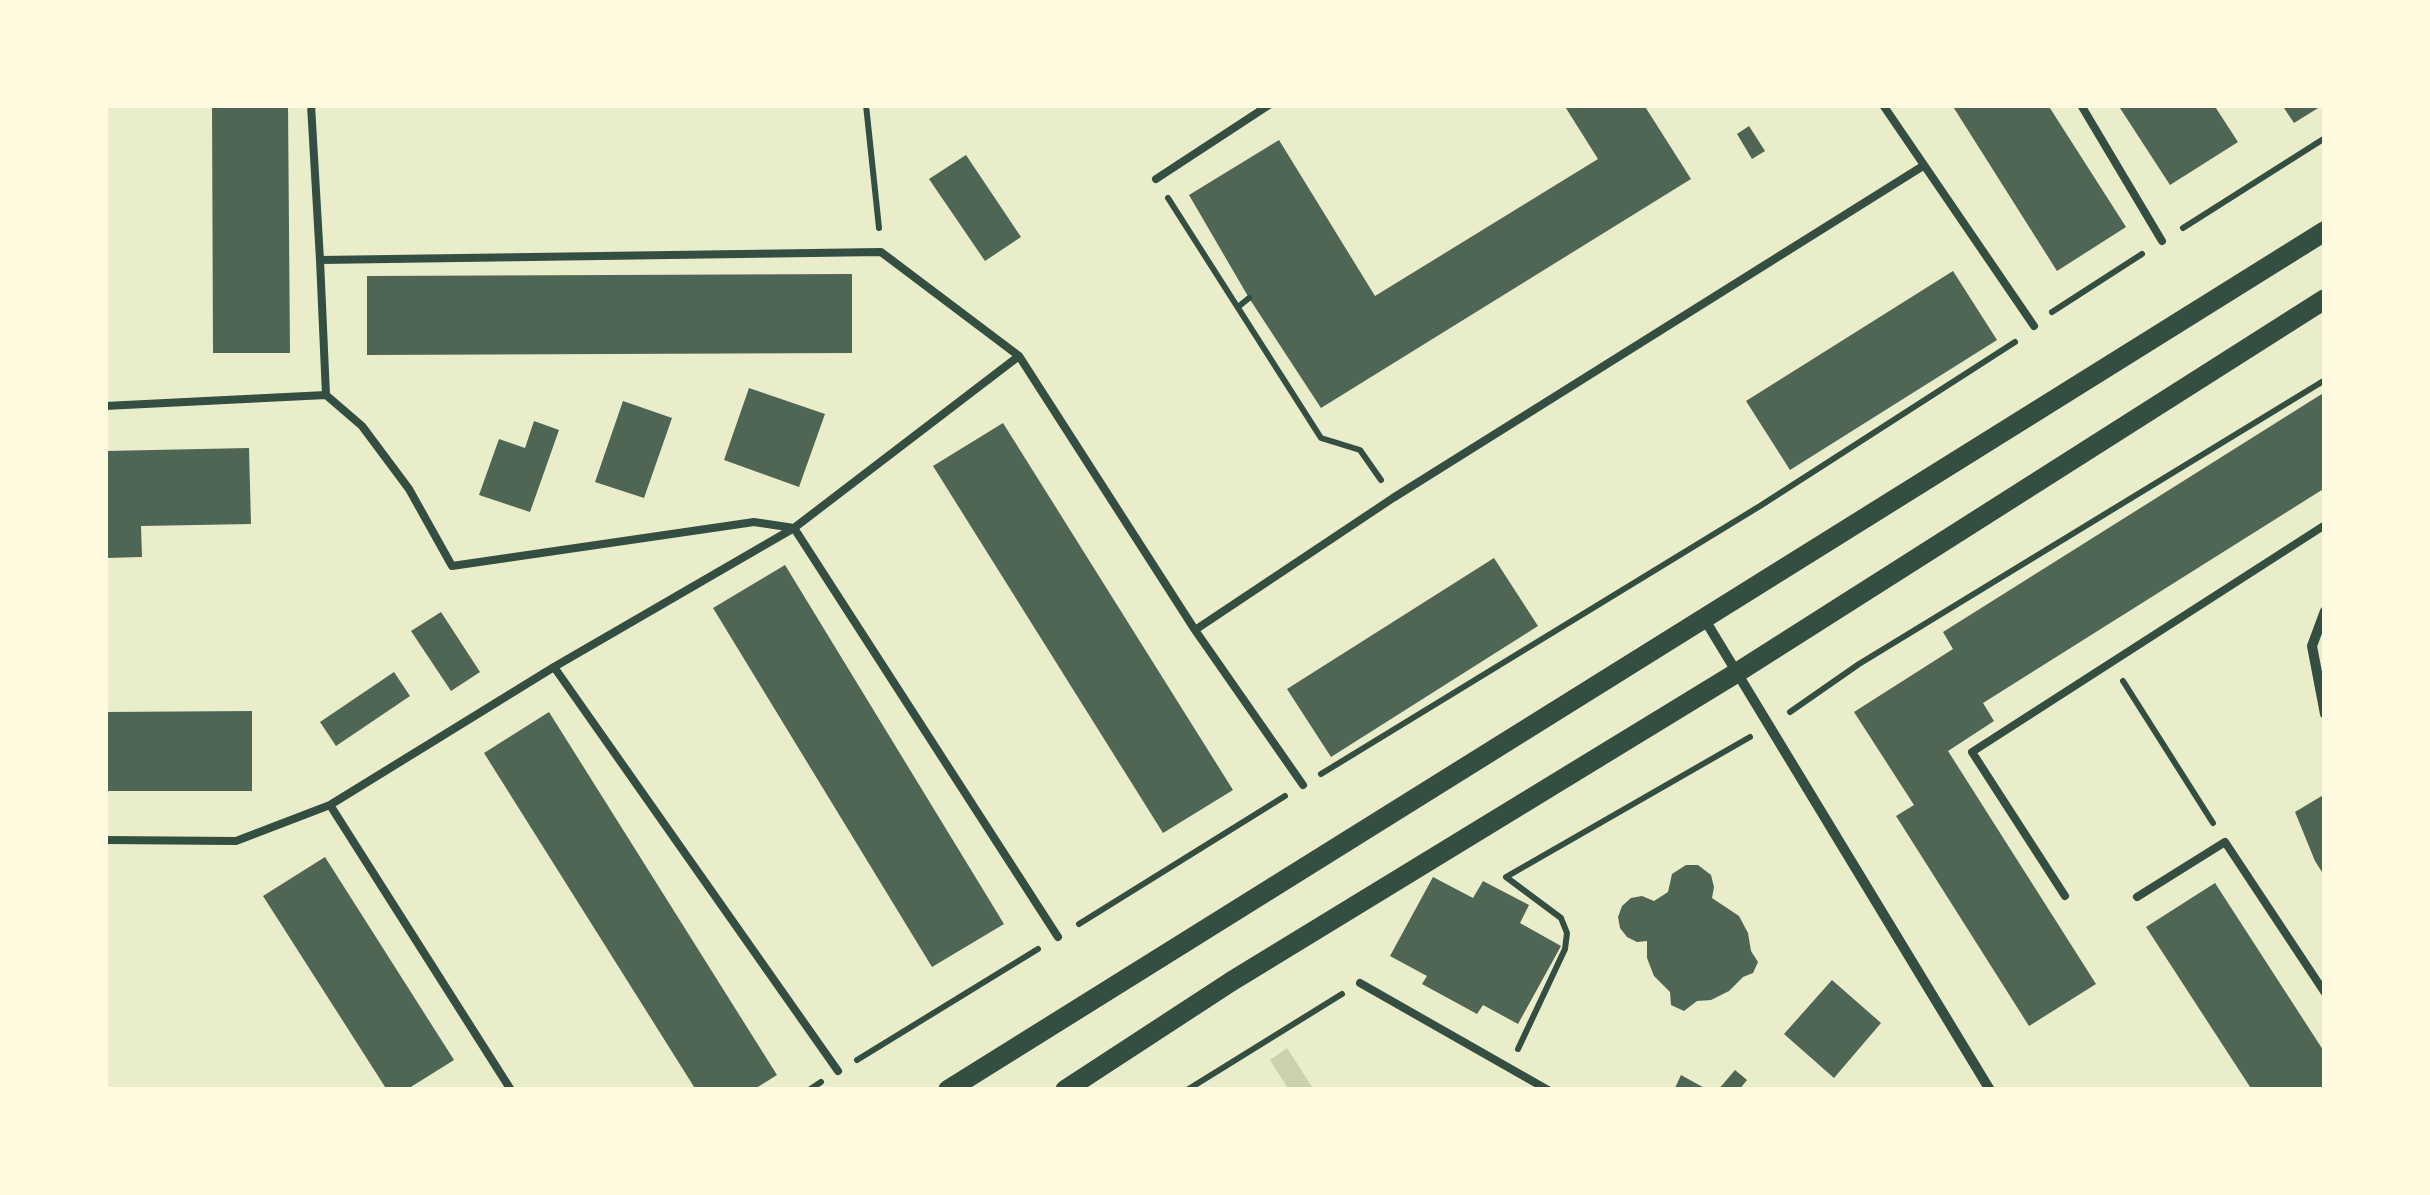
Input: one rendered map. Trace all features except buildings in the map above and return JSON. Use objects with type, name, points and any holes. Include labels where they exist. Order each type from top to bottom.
[{"type":"main road","points":[[948,1090],[2325,230]]},
{"type":"main road","points":[[1066,1090],[1232,982],[1738,672],[2325,299]]},
{"type":"street","points":[[2325,612],[2312,646],[2325,714]]},
{"type":"street","points":[[1705,620],[1990,1090]]},
{"type":"lane","points":[[312,105],[326,395]]},
{"type":"lane","points":[[1156,179],[1269,105]]},
{"type":"lane","points":[[1883,105],[2034,326]]},
{"type":"lane","points":[[2081,105],[2162,242]]},
{"type":"lane","points":[[1195,630],[1394,498],[1923,166]]},
{"type":"lane","points":[[320,260],[881,252],[1019,356],[1195,630],[1303,785]]},
{"type":"lane","points":[[105,840],[236,840],[330,805],[554,667],[794,528],[1019,356]]},
{"type":"lane","points":[[105,406],[326,395],[362,426],[410,489],[452,566],[754,522],[794,528],[1058,937]]},
{"type":"lane","points":[[2065,896],[1972,752],[2325,525]]},
{"type":"lane","points":[[554,667],[838,1072]]},
{"type":"lane","points":[[330,805],[511,1090]]},
{"type":"lane","points":[[2137,897],[2225,842],[2321,980],[2325,994]]},
{"type":"lane","points":[[1360,982],[1548,1090]]},
{"type":"path","points":[[866,105],[881,252]]},
{"type":"path","points":[[808,1090],[1760,506],[2325,138]]},
{"type":"path","points":[[1156,179],[1321,438],[1360,450],[1394,498]]},
{"type":"path","points":[[1238,307],[1249,298]]},
{"type":"path","points":[[1509,1068],[1566,949],[1567,933],[1561,918],[1506,877],[1770,726],[1860,664],[2325,380]]},
{"type":"path","points":[[2112,664],[2225,842]]},
{"type":"path","points":[[1188,1090],[1360,982]]},
{"type":"green space","points":[[1287,1048],[1314,1090],[1289,1090],[1270,1060]]}]
